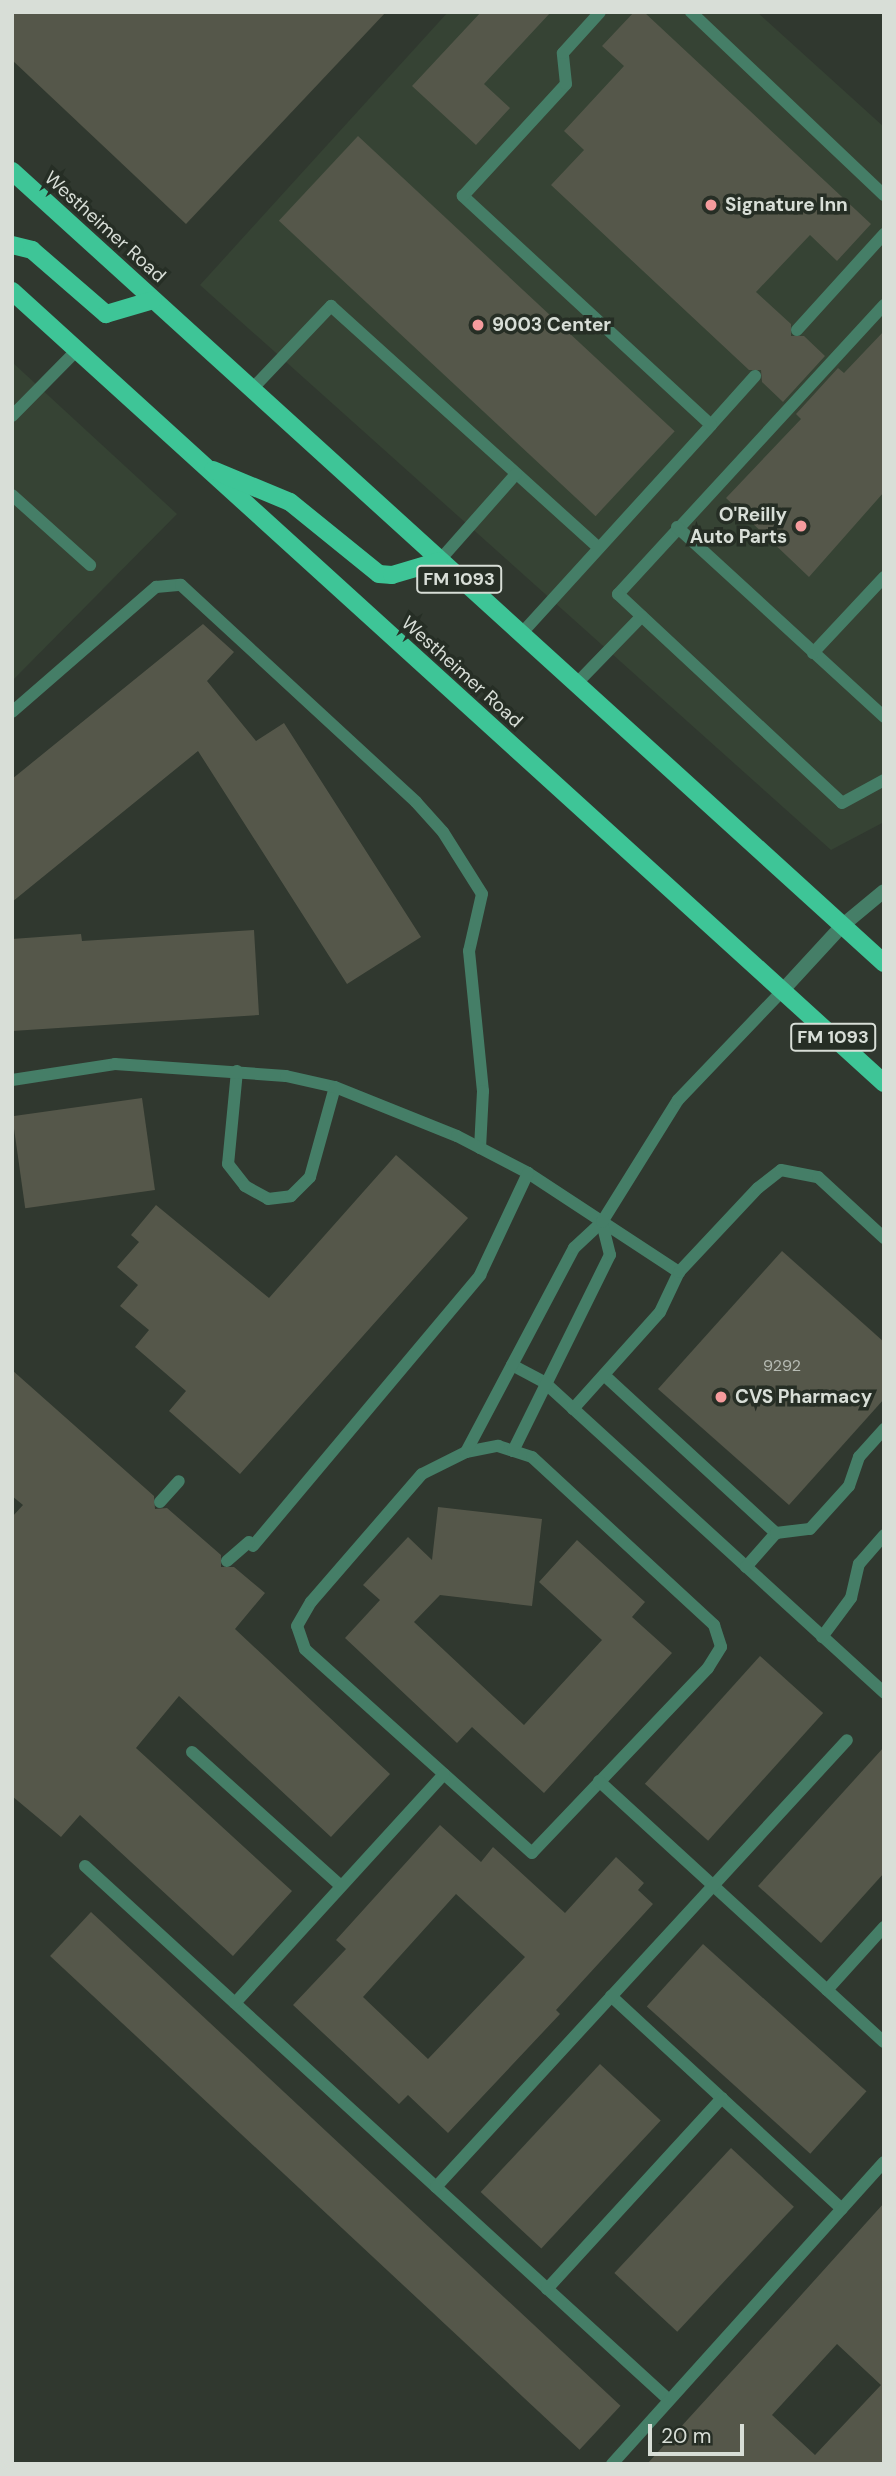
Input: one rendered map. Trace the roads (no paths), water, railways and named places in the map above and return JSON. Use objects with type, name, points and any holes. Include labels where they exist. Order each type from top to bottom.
[{"type":"main road","name":"Westheimer Road","points":[[12,171],[884,962]]},
{"type":"main road","points":[[12,245],[32,250],[106,314],[153,300]]},
{"type":"main road","name":"Westheimer Road","points":[[12,291],[884,1083]]},
{"type":"main road","points":[[203,466],[290,502],[379,573],[392,575],[439,561]]},
{"type":"street","points":[[782,991],[843,926],[884,891]]},
{"type":"lane","points":[[600,12],[563,53],[566,84],[463,195],[712,425]]},
{"type":"lane","points":[[691,12],[884,195]]},
{"type":"lane","points":[[797,330],[884,234]]},
{"type":"lane","points":[[884,305],[618,594],[842,803],[884,780]]},
{"type":"lane","points":[[252,389],[331,306],[599,548]]},
{"type":"lane","points":[[12,416],[77,350]]},
{"type":"lane","points":[[521,634],[755,376]]},
{"type":"lane","points":[[439,561],[516,474]]},
{"type":"lane","points":[[12,495],[90,565]]},
{"type":"lane","points":[[677,527],[884,717]]},
{"type":"lane","points":[[813,653],[882,583]]},
{"type":"lane","points":[[12,712],[156,587],[181,585],[416,802],[443,832],[482,894],[469,951],[483,1091],[480,1149]]},
{"type":"lane","points":[[577,683],[642,616]]},
{"type":"lane","points":[[466,1452],[574,1248],[602,1222],[678,1100],[782,991]]},
{"type":"lane","points":[[12,1080],[115,1065],[237,1071],[335,1087],[480,1149],[527,1173],[679,1272]]},
{"type":"lane","points":[[237,1071],[228,1164],[245,1186],[268,1199],[291,1196],[310,1177],[335,1087]]},
{"type":"lane","points":[[573,1409],[660,1312],[679,1272],[758,1188],[781,1170],[818,1177],[884,1238]]},
{"type":"lane","points":[[227,1561],[251,1544],[480,1275],[527,1173]]},
{"type":"lane","points":[[513,1451],[544,1382],[610,1255],[602,1222]]},
{"type":"lane","points":[[512,1365],[544,1382],[884,1693]]},
{"type":"lane","points":[[604,1375],[776,1533]]},
{"type":"lane","points":[[746,1567],[776,1533],[810,1529],[849,1486],[859,1457],[884,1429]]},
{"type":"lane","points":[[498,1446],[532,1457],[714,1625],[721,1647],[708,1668],[532,1853],[305,1649],[297,1626],[312,1602],[422,1474],[466,1452],[498,1446]]},
{"type":"lane","points":[[160,1502],[179,1481]]},
{"type":"lane","points":[[822,1637],[851,1598],[859,1564],[884,1535]]},
{"type":"lane","points":[[436,2187],[847,1740]]},
{"type":"lane","points":[[192,1752],[341,1886]]},
{"type":"lane","points":[[235,2003],[444,1774]]},
{"type":"lane","points":[[599,1781],[884,2042]]},
{"type":"lane","points":[[85,1866],[669,2400]]},
{"type":"lane","points":[[827,1990],[884,1927]]},
{"type":"lane","points":[[611,1996],[842,2209]]},
{"type":"lane","points":[[547,2289],[722,2098]]},
{"type":"lane","points":[[612,2464],[884,2162]]},
{"type":"place","name":"Signature Inn","points":[[711,205]]},
{"type":"place","name":"9003 Center","points":[[478,325]]},
{"type":"place","name":"O'Reilly Auto Parts","points":[[801,526]]},
{"type":"place","name":"CVS Pharmacy","points":[[721,1397]]}]
